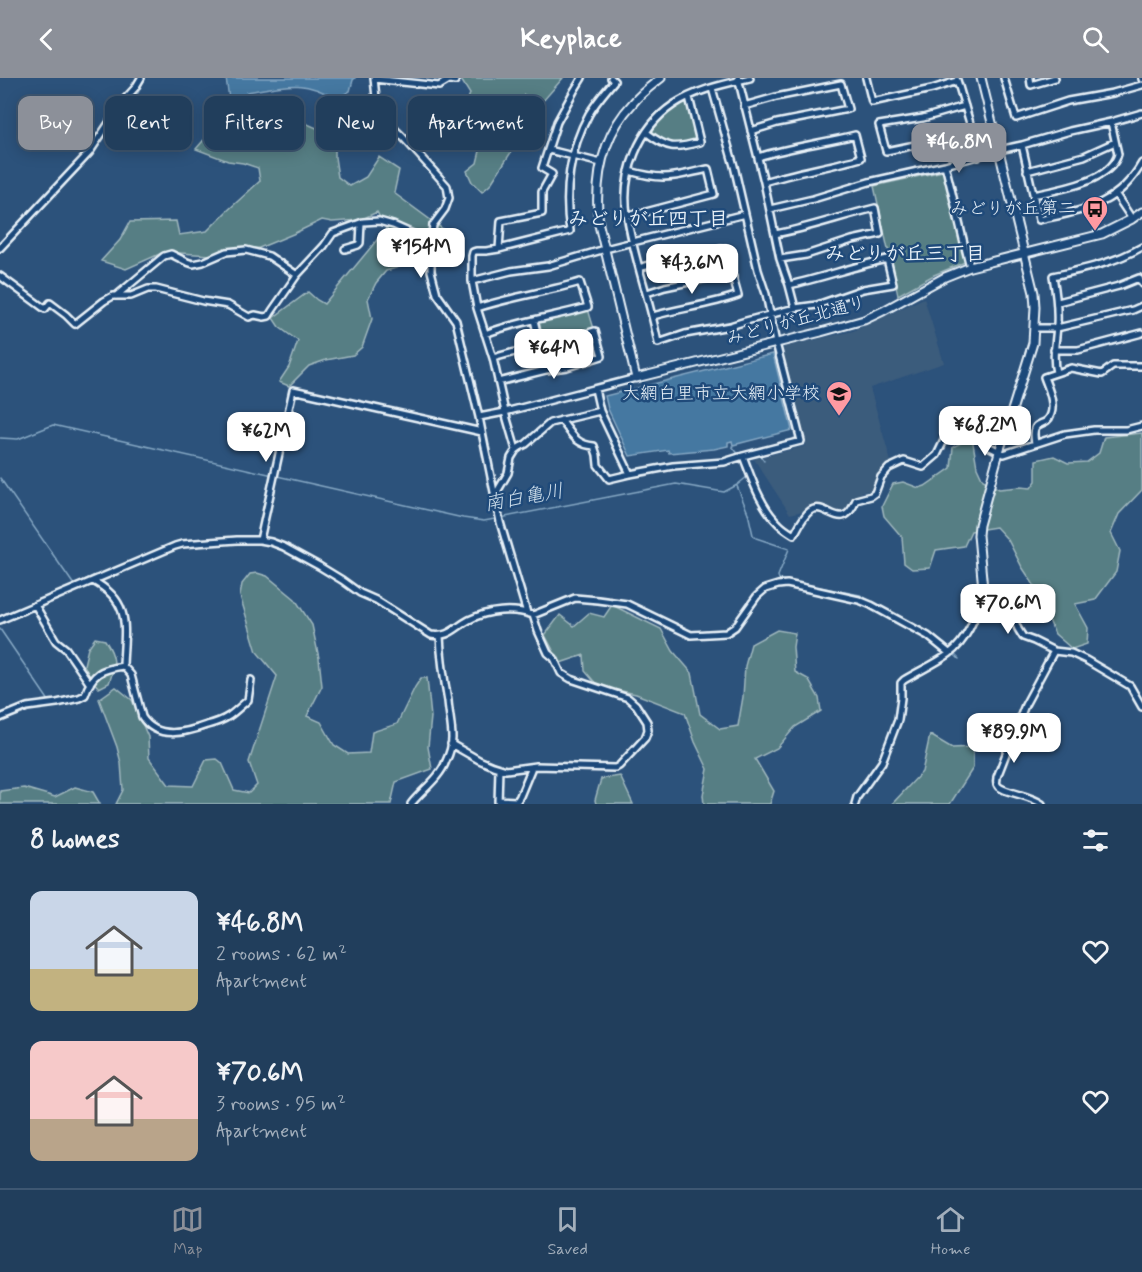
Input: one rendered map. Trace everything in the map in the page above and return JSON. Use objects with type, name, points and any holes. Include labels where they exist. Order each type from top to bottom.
[{"type":"street","points":[[0,248],[88,153],[141,78]]},
{"type":"street","points":[[452,744],[479,760],[511,770],[532,767],[615,768],[645,738],[648,730],[647,722],[636,705],[628,698],[571,679],[561,673],[554,658],[548,653],[530,614],[500,522],[479,417],[456,321],[434,288],[431,271],[433,225],[445,209],[449,198],[447,186],[380,115],[377,108],[374,78],[439,86],[449,80],[454,81]]},
{"type":"street","points":[[499,249],[501,221],[542,213],[542,192],[552,174],[542,168],[557,122],[582,78]]},
{"type":"street","points":[[516,450],[477,308],[472,281],[473,252],[499,249],[570,231],[567,188],[573,156],[590,114],[614,81],[611,78]]},
{"type":"street","points":[[479,417],[636,378],[599,225],[597,182],[611,135],[632,104],[661,78]]},
{"type":"street","points":[[750,78],[738,79],[689,97],[672,106],[657,120],[638,147],[629,171],[626,186],[627,215],[653,316],[657,343],[685,334],[730,327],[771,314],[817,305],[863,289],[893,284],[886,259],[789,285]]},
{"type":"street","points":[[866,78],[872,102],[932,89],[957,79],[978,157]]},
{"type":"street","points":[[855,804],[857,797],[882,762],[897,720],[901,683],[950,653],[960,643],[980,603],[983,589],[979,525],[1033,343],[1034,293],[981,78]]},
{"type":"street","points":[[1004,78],[1016,118],[1068,101],[1142,85]]},
{"type":"street","points":[[1030,78],[1031,85],[1054,78]]},
{"type":"street","points":[[738,79],[764,182],[780,259],[795,308]]},
{"type":"street","points":[[744,106],[841,84],[848,109],[777,123],[751,131]]},
{"type":"street","points":[[561,420],[578,442],[585,446],[594,446],[598,465],[609,479],[673,466],[724,462],[801,441],[734,166],[712,88]]},
{"type":"street","points":[[647,133],[670,146],[681,147],[700,142],[689,97]]},
{"type":"street","points":[[965,106],[924,118],[879,125],[886,151],[949,138],[972,130]]},
{"type":"street","points":[[770,209],[1142,113]]},
{"type":"street","points":[[1033,195],[1077,185],[1107,170],[1118,154],[1111,122]]},
{"type":"street","points":[[758,157],[855,135],[861,158],[764,182]]},
{"type":"street","points":[[1027,171],[1084,156],[1115,142]]},
{"type":"street","points":[[1022,145],[1039,220],[1096,206],[1116,195],[1130,182],[1142,163]]},
{"type":"street","points":[[549,150],[601,163]]},
{"type":"street","points":[[945,165],[970,267]]},
{"type":"street","points":[[627,215],[714,194],[708,169],[665,177],[629,171]]},
{"type":"street","points":[[1116,195],[1132,219]]},
{"type":"street","points":[[775,234],[800,230],[847,214],[875,208],[880,234],[852,240],[806,255],[780,259]]},
{"type":"street","name":"みどりが丘北通り","points":[[636,378],[864,320],[945,277],[970,267],[1102,234],[1142,212]]},
{"type":"street","points":[[472,281],[548,266],[633,241],[745,214]]},
{"type":"street","points":[[0,276],[45,309],[50,303],[75,324],[104,300],[113,296],[131,296],[148,289],[228,305],[249,316],[264,317],[273,311],[297,275],[333,233],[361,223],[379,221],[431,242]]},
{"type":"street","points":[[345,249],[360,243],[361,223]]},
{"type":"street","points":[[1056,374],[1053,361],[1058,302],[1053,276],[1102,264],[1142,247]]},
{"type":"street","points":[[639,268],[725,248],[738,295],[653,316]]},
{"type":"street","points":[[116,296],[164,256],[171,254],[193,264],[226,252],[246,250],[270,256],[297,275]]},
{"type":"street","points":[[647,292],[732,273]]},
{"type":"street","points":[[1058,302],[1119,286],[1139,278],[1142,284]]},
{"type":"street","points":[[477,308],[580,282],[588,307],[557,316],[505,326],[484,334]]},
{"type":"street","points":[[1035,328],[1057,328],[1142,306]]},
{"type":"street","points":[[534,320],[540,345]]},
{"type":"street","points":[[492,358],[595,331],[602,357],[498,382]]},
{"type":"street","points":[[1054,350],[1078,350],[1142,334]]},
{"type":"street","points":[[1035,443],[1033,433],[1035,428],[1051,416],[1052,409],[1044,377],[1071,368],[1102,374],[1113,366],[1142,366]]},
{"type":"street","points":[[595,389],[600,411],[630,474]]},
{"type":"street","points":[[260,540],[294,390],[482,432]]},
{"type":"street","points":[[494,497],[508,474],[511,458],[516,450],[550,423],[600,411]]},
{"type":"street","points":[[743,456],[761,499],[770,514],[779,525],[794,536],[808,512],[816,508],[838,516],[848,514],[852,511],[856,500],[875,493],[881,477],[889,468],[904,461],[923,466],[937,455],[949,430],[973,434],[980,437],[988,446],[1004,453],[1065,434],[1094,430],[1126,430],[1142,426]]},
{"type":"street","points":[[0,620],[178,545],[260,540],[284,547],[431,635],[445,635],[469,620],[484,614],[499,611],[530,614],[575,598],[627,604],[691,635],[726,633],[735,627],[757,596],[765,589],[787,584],[859,600],[871,605],[928,636],[950,653]]},
{"type":"street","points":[[93,581],[112,593],[122,612],[125,626],[123,666],[131,675],[139,710],[145,722],[156,730],[180,733],[229,716],[248,700],[250,680]]},
{"type":"street","points":[[983,589],[1000,597],[1008,605],[1023,637],[1054,651],[1071,653],[1130,686],[1141,702]]},
{"type":"street","points":[[35,605],[56,641],[66,649],[90,684]]},
{"type":"street","points":[[411,804],[439,773],[452,744],[440,636]]},
{"type":"street","points":[[1042,804],[1000,788],[996,783],[1025,705],[1054,651]]},
{"type":"street","points":[[0,718],[27,706],[57,704],[79,698],[85,695],[98,674],[104,670],[123,666]]},
{"type":"street","points":[[499,768],[498,802],[517,801],[532,767]]},
{"type":"shaded area","points":[[226,78],[355,78],[350,91],[341,96],[331,96],[313,88],[293,85],[247,92],[247,96],[229,96]]},
{"type":"shaded area","name":"大網白里市立大網小学校","points":[[924,298],[944,363],[870,388],[891,462],[883,471],[876,486],[869,491],[862,492],[848,510],[841,512],[821,504],[790,514],[754,459],[806,446],[784,347],[853,331]]},
{"type":"shaded area","points":[[773,354],[792,430],[733,445],[732,441],[728,442],[728,446],[714,449],[669,453],[668,450],[630,456],[608,409],[605,396]]},
{"type":"green space","points":[[460,78],[563,78],[545,99],[545,96],[469,96]]},
{"type":"green space","points":[[687,100],[696,141],[673,142],[652,134],[661,119]]},
{"type":"green space","points":[[304,123],[316,128],[316,150],[335,150],[338,177],[350,186],[366,177],[379,157],[399,170],[394,193],[455,238],[458,245],[452,255],[421,251],[419,261],[386,271],[376,283],[368,299],[372,319],[362,347],[353,355],[309,366],[289,386],[279,382],[289,367],[298,341],[279,327],[273,318],[308,292],[324,304],[386,229],[377,212],[360,220],[332,222],[322,220],[259,248],[211,255],[164,252],[126,269],[101,261],[120,240],[130,222],[176,221],[179,235],[207,231],[260,181],[258,168],[228,161],[196,149],[204,140],[204,150],[304,150]]},
{"type":"green space","points":[[480,150],[512,150],[490,185],[482,192],[472,182],[467,171],[477,163]]},
{"type":"green space","points":[[943,171],[952,199],[965,262],[934,275],[898,295],[874,186]]},
{"type":"green space","points":[[588,309],[594,329],[542,342],[537,321]]},
{"type":"green space","points":[[1142,433],[1142,490],[1119,514],[1111,533],[1120,551],[1116,572],[1095,600],[1075,604],[1088,628],[1087,644],[1072,649],[1055,634],[1034,585],[1008,540],[996,527],[971,531],[964,546],[936,550],[930,568],[912,569],[904,563],[902,537],[884,516],[882,506],[893,484],[903,482],[919,488],[951,468],[953,447],[972,437],[977,467],[983,480],[999,489],[1031,488],[1036,481],[1036,460],[1054,456],[1068,463],[1087,462],[1099,453],[1104,437]]},
{"type":"green space","points":[[257,573],[267,576],[295,599],[312,625],[322,686],[307,716],[321,722],[334,745],[348,754],[369,753],[372,732],[397,724],[415,687],[421,678],[427,678],[431,717],[428,747],[432,769],[396,782],[391,804],[116,804],[123,790],[121,763],[99,699],[116,687],[132,700],[148,737],[149,758],[169,785],[193,786],[206,760],[217,759],[222,763],[234,790],[249,793],[257,785],[249,762],[277,676],[257,652],[240,596],[242,584],[250,574]]},
{"type":"green space","points":[[612,605],[661,629],[673,651],[692,673],[700,714],[720,729],[738,726],[745,666],[751,644],[777,630],[795,633],[793,647],[795,672],[808,679],[819,698],[821,711],[795,727],[777,748],[755,759],[774,791],[770,804],[704,804],[703,795],[708,769],[685,713],[636,694],[598,686],[585,671],[584,655],[560,663],[545,635],[560,615],[574,626],[589,613],[604,617]]},
{"type":"green space","points":[[95,638],[105,640],[114,661],[109,683],[99,688],[84,665],[88,648]]},
{"type":"green space","points":[[930,735],[952,748],[973,747],[973,768],[950,804],[892,804],[922,772]]},
{"type":"green space","points":[[620,776],[633,804],[596,804],[601,779]]},
{"type":"green space","points":[[75,787],[93,792],[100,804],[0,804],[0,791],[24,788],[55,797]]},
{"type":"waterway","name":"南白亀川","points":[[0,253],[93,155],[128,101],[138,93],[145,78]]},
{"type":"waterway","name":"南白亀川","points":[[0,438],[18,439],[53,425],[273,475]]},
{"type":"waterway","points":[[732,446],[739,455]]},
{"type":"waterway","points":[[759,454],[764,461]]},
{"type":"waterway","name":"南白亀川","points":[[277,476],[484,521],[676,484],[724,492],[748,476]]},
{"type":"waterway","points":[[0,478],[74,585],[95,575]]},
{"type":"waterway","name":"南白亀川","points":[[737,486],[748,513],[753,535],[789,549],[778,576],[779,579],[860,595],[927,633]]},
{"type":"waterway","points":[[0,629],[49,701]]},
{"type":"waterway","name":"南白亀川","points":[[931,635],[951,650]]},
{"type":"waterway","name":"南白亀川","points":[[954,654],[959,659]]},
{"type":"place","name":"みどりが丘第二","points":[[1095,232]]},
{"type":"place","name":"大網白里市立大網小学校","points":[[839,417]]},
{"type":"district","name":"みどりが丘四丁目","points":[[648,219]]},
{"type":"district","name":"みどりが丘三丁目","points":[[905,254]]}]
